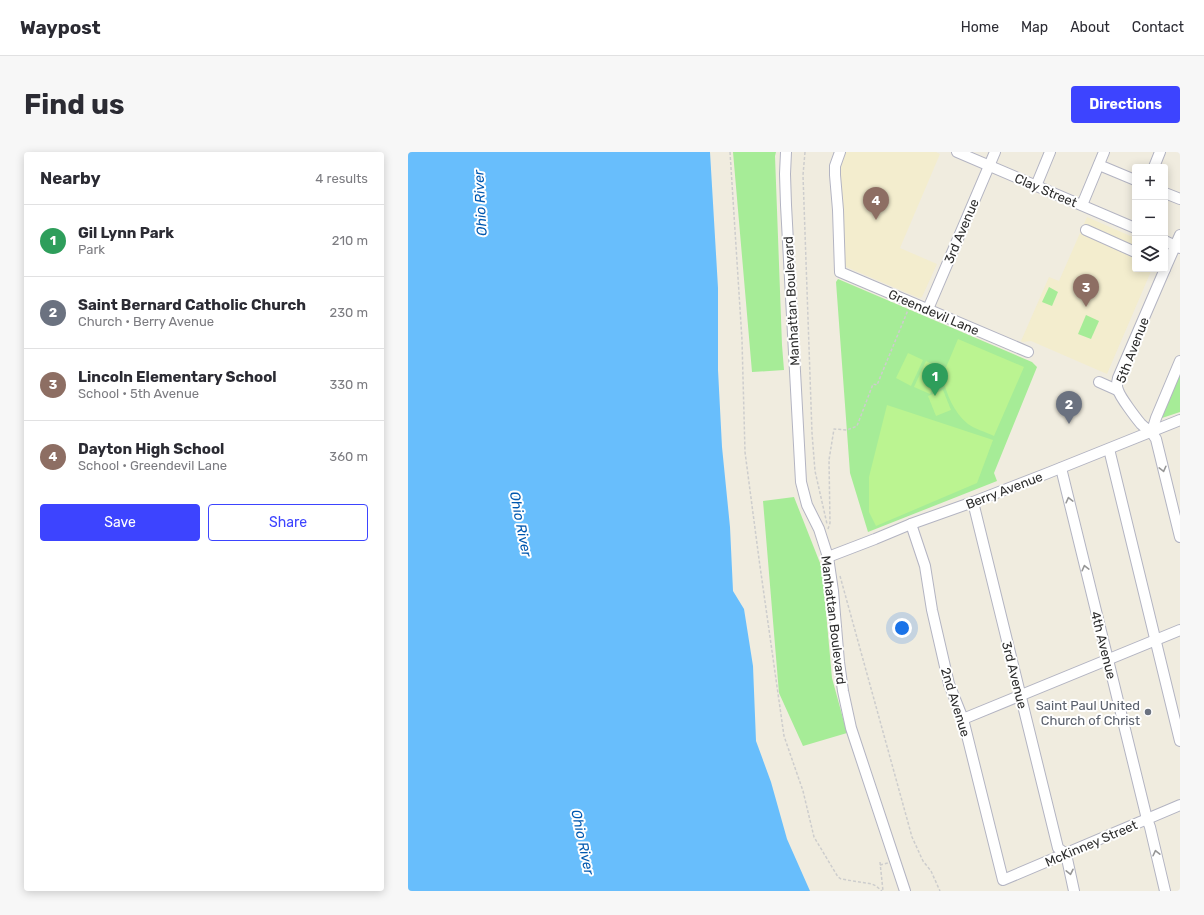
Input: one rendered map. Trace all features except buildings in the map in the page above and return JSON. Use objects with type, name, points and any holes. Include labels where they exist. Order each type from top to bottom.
[{"type":"street","name":"Manhattan Boulevard","points":[[786,152],[786,205],[801,482],[807,505],[819,529],[828,557],[833,591],[841,677],[851,728],[905,891]]},
{"type":"street","name":"Greendevil Lane","points":[[840,152],[835,166],[840,272],[1028,352]]},
{"type":"street","name":"Clay Street","points":[[957,152],[1132,227]]},
{"type":"street","name":"3rd Avenue","points":[[928,309],[995,152]]},
{"type":"street","points":[[1036,186],[1050,152]]},
{"type":"street","points":[[1082,205],[1104,152]]},
{"type":"street","points":[[1155,164],[1160,152]]},
{"type":"street","points":[[1099,165],[1132,179]]},
{"type":"street","points":[[1168,194],[1180,199]]},
{"type":"street","points":[[1086,230],[1132,251]]},
{"type":"street","name":"5th Avenue","points":[[1168,262],[1178,247],[1180,235]]},
{"type":"street","points":[[1168,242],[1178,247]]},
{"type":"street","name":"5th Avenue","points":[[1152,431],[1141,424],[1117,390],[1117,382],[1163,272]]},
{"type":"street","points":[[1180,361],[1152,431],[1156,439],[1180,537]]},
{"type":"street","points":[[1099,382],[1117,390]]},
{"type":"street","name":"Berry Avenue","points":[[828,557],[911,524],[1061,468],[1180,420]]},
{"type":"street","points":[[1109,449],[1180,741]]},
{"type":"street","name":"4th Avenue","points":[[1061,468],[1165,891]]},
{"type":"street","name":"3rd Avenue","points":[[973,502],[1058,848],[1066,854],[1074,891]]},
{"type":"street","name":"2nd Avenue","points":[[911,524],[925,566],[932,610],[949,684],[963,718],[1003,880]]},
{"type":"street","points":[[963,718],[1180,630]]},
{"type":"street","name":"McKinney Street","points":[[1003,880],[1180,805]]},
{"type":"path","points":[[730,152],[742,340],[745,452],[784,736],[803,791],[814,837],[838,877],[841,879],[872,884],[882,891]]},
{"type":"path","points":[[805,152],[803,175],[812,433],[815,470],[829,535]]},
{"type":"path","points":[[828,529],[830,524],[829,460],[834,430],[847,430],[857,426],[873,384],[876,386],[911,302]]},
{"type":"path","points":[[841,577],[912,837],[923,861],[931,871],[940,891]]},
{"type":"path","points":[[880,862],[882,891]]},
{"type":"shaded area","points":[[841,152],[936,152],[940,154],[900,248],[937,264],[922,297],[919,298],[844,266],[837,194]]},
{"type":"shaded area","points":[[1087,217],[1132,237],[1132,272],[1151,272],[1107,374],[1031,341],[1021,341],[1049,277],[1059,281]]},
{"type":"green space","points":[[733,152],[776,152],[784,370],[752,372]]},
{"type":"green space","points":[[838,279],[1032,362],[1037,367],[994,473],[997,481],[868,532],[850,473],[836,282]]},
{"type":"green space","points":[[1049,287],[1058,292],[1052,306],[1042,302]]},
{"type":"green space","points":[[1086,315],[1099,321],[1091,339],[1078,334]]},
{"type":"green space","points":[[958,339],[1024,367],[994,436],[968,424],[954,408],[946,390],[942,377]]},
{"type":"green space","points":[[908,353],[923,360],[911,386],[896,378]]},
{"type":"green space","points":[[926,361],[941,368],[930,394],[914,387]]},
{"type":"green space","points":[[1180,364],[1180,412],[1156,420]]},
{"type":"green space","points":[[943,390],[951,410],[936,416],[928,396]]},
{"type":"green space","points":[[887,405],[993,440],[977,483],[876,526],[869,512],[869,477]]},
{"type":"green space","points":[[794,497],[822,568],[832,678],[847,733],[803,746],[779,693],[763,501]]},
{"type":"water","name":"Ohio River","points":[[408,152],[710,152],[718,288],[718,370],[722,447],[730,527],[733,591],[744,609],[753,666],[756,741],[771,782],[787,839],[810,891],[408,891]]},
{"type":"place","name":"Dayton High School","points":[[876,220]]},
{"type":"place","name":"Lincoln Elementary School","points":[[1086,307]]},
{"type":"place","name":"Gil Lynn Park","points":[[935,396]]},
{"type":"place","name":"Saint Bernard Catholic Church","points":[[1069,424]]},
{"type":"place","name":"Saint Paul United Church of Christ","points":[[1148,712]]}]
